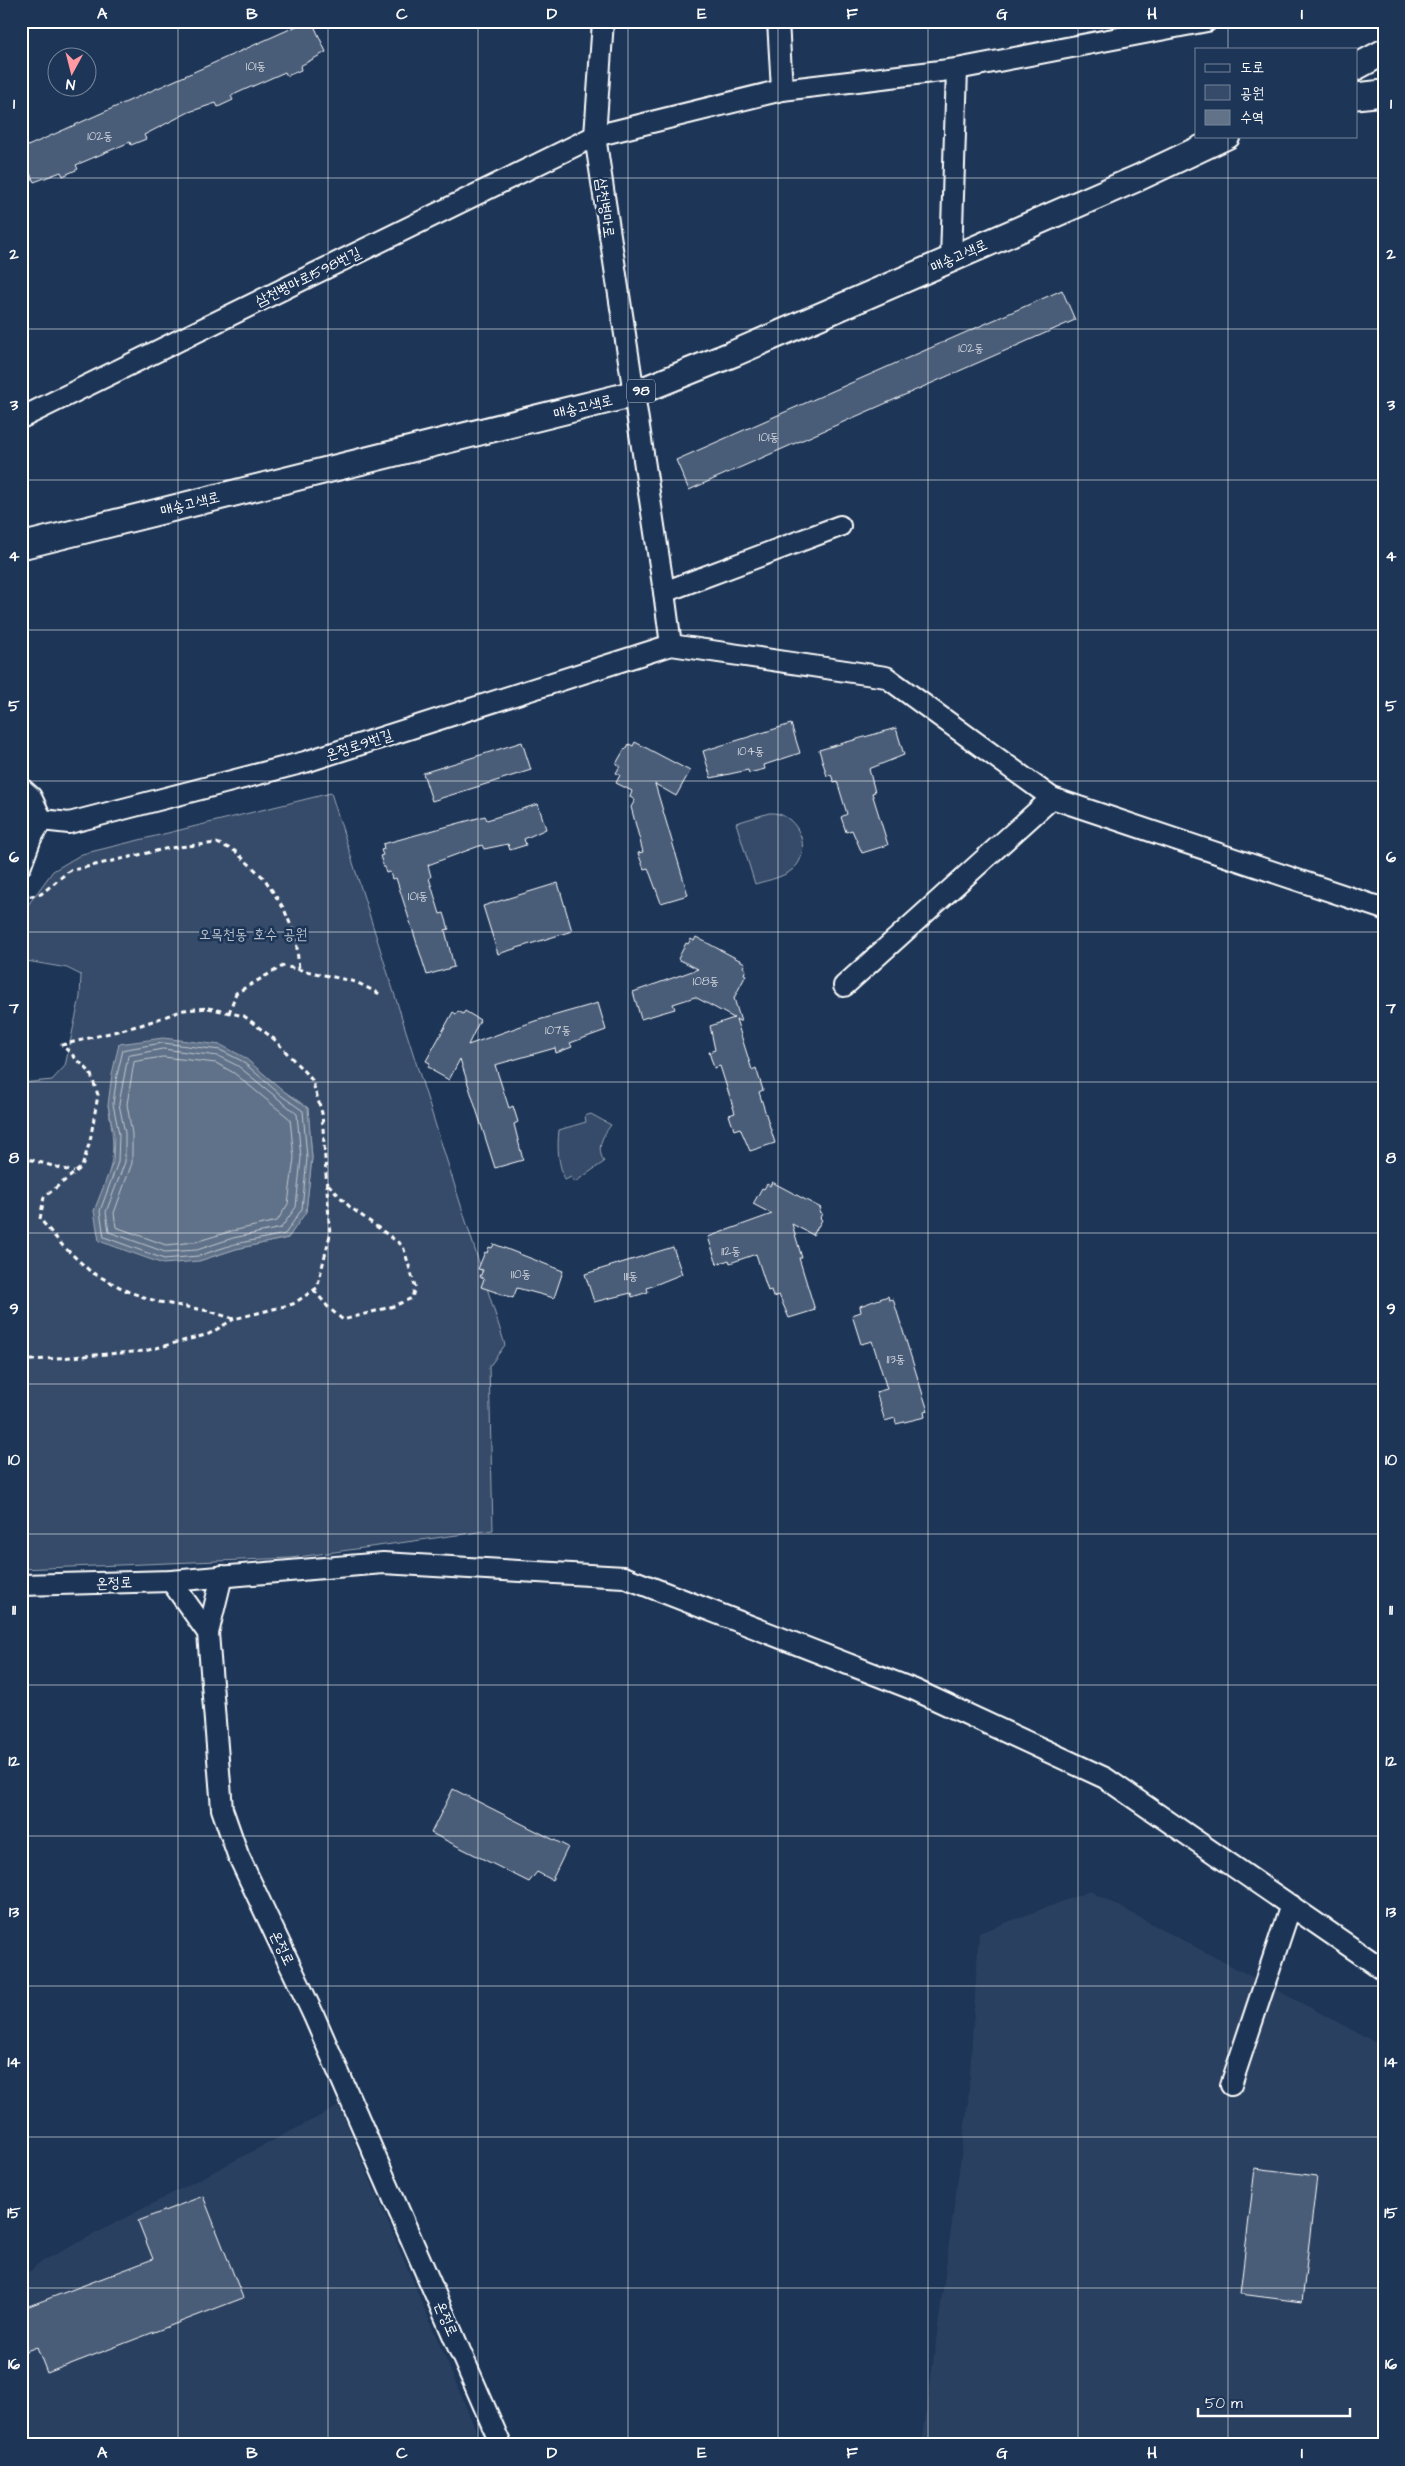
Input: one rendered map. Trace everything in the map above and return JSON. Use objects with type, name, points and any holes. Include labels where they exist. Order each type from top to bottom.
[{"type":"main road","points":[[1358,96],[1384,93]]},
{"type":"main road","name":"매송고색로","points":[[21,546],[633,394],[735,353],[1223,138]]},
{"type":"street","name":"삼천병마로","points":[[602,21],[595,136],[671,645]]},
{"type":"street","points":[[778,21],[782,90]]},
{"type":"street","name":"삼천병마로1598번길","points":[[21,418],[595,136],[782,90],[957,68],[1207,21]]},
{"type":"street","points":[[951,259],[957,68]]},
{"type":"street","points":[[664,592],[840,526]]},
{"type":"street","points":[[671,645],[886,677],[1052,798],[1384,909]]},
{"type":"street","name":"온정로9번길","points":[[42,820],[69,823],[305,762],[671,645]]},
{"type":"street","points":[[21,788],[31,797],[42,820],[31,838],[21,866]]},
{"type":"street","points":[[844,986],[1052,798]]},
{"type":"street","name":"온정로","points":[[21,1585],[171,1581],[383,1563],[624,1577],[915,1690],[1106,1778],[1384,1970]]},
{"type":"street","points":[[208,1633],[222,1576]]},
{"type":"street","points":[[171,1581],[208,1633]]},
{"type":"street","name":"온정로","points":[[208,1633],[222,1808],[238,1855],[314,2016],[501,2445]]},
{"type":"street","points":[[1231,2085],[1291,1905]]},
{"type":"path","points":[[21,898],[41,894],[69,871],[170,848],[218,843],[235,851],[264,878],[284,909],[296,938],[299,969]]},
{"type":"path","points":[[230,1013],[236,993],[283,966],[356,982],[380,994]]},
{"type":"path","points":[[21,1361],[145,1351],[209,1334],[234,1319],[294,1304],[317,1288],[324,1266],[330,1235],[322,1112],[312,1080],[274,1039],[244,1016],[208,1008],[184,1010],[141,1025],[62,1045],[90,1072],[98,1095],[90,1141],[82,1167],[44,1197],[40,1219],[91,1272],[129,1292],[159,1302],[208,1311],[234,1319]]},
{"type":"path","points":[[21,1157],[75,1173]]},
{"type":"path","points":[[314,1290],[328,1307],[343,1320],[394,1306],[412,1298],[415,1286],[403,1246],[350,1207],[326,1183]]},
{"type":"shaded area","points":[[1090,1891],[1384,2047],[1384,2445],[922,2445],[968,2103],[979,1933]]},
{"type":"shaded area","points":[[339,2106],[482,2445],[21,2445],[21,2279],[39,2263]]},
{"type":"green space","name":"오목천동 호수 공원","points":[[331,793],[505,1345],[489,1367],[493,1530],[291,1558],[21,1569],[21,1083],[52,1080],[65,1066],[80,997],[81,975],[67,968],[21,960],[21,924],[25,909],[53,871],[82,854]],"holes":[[[285,1092],[308,1108],[312,1158],[306,1211],[288,1238],[236,1249],[199,1261],[94,1211],[106,1182],[112,1159],[113,1148],[108,1105]]]},
{"type":"green space","points":[[769,813],[786,817],[793,823],[802,839],[803,848],[801,857],[793,869],[778,878],[755,884],[736,823]]},
{"type":"green space","points":[[591,1114],[611,1125],[600,1147],[604,1162],[575,1182],[571,1177],[565,1180],[559,1155],[559,1130],[586,1122],[585,1116]]},
{"type":"water","points":[[163,1038],[221,1045],[244,1057],[285,1092],[308,1108],[312,1158],[306,1212],[288,1238],[236,1249],[199,1261],[163,1264],[99,1241],[94,1211],[113,1162],[114,1135],[108,1105],[112,1074],[119,1044]]},
{"type":"building","points":[[308,21],[312,21],[326,52],[300,66],[301,70],[287,76],[285,72],[244,90],[231,96],[233,100],[218,107],[216,103],[189,112],[144,135],[146,139],[131,145],[130,142],[76,165],[78,169],[63,176],[61,172],[34,182],[21,154],[21,149]]},
{"type":"building","points":[[1062,290],[1075,320],[689,490],[676,460]]},
{"type":"building","points":[[791,724],[800,753],[764,765],[765,769],[749,773],[748,770],[711,778],[703,751]]},
{"type":"building","points":[[896,728],[904,755],[869,769],[875,792],[872,793],[888,845],[862,853],[852,830],[846,832],[841,817],[847,814],[837,781],[834,782],[831,775],[827,776],[819,750]]},
{"type":"building","points":[[522,742],[531,770],[432,801],[423,773]]},
{"type":"building","points":[[635,742],[690,771],[676,796],[655,784],[688,895],[661,903],[648,868],[644,869],[638,853],[643,852],[631,807],[635,800],[630,797],[632,791],[616,783],[620,775],[616,773],[620,766],[616,764],[625,748],[629,744],[633,746]]},
{"type":"building","points":[[538,804],[546,829],[524,839],[526,845],[510,850],[508,844],[484,849],[482,845],[428,865],[431,877],[429,878],[440,914],[444,913],[449,929],[445,930],[454,967],[427,975],[396,878],[392,879],[390,872],[386,873],[380,856],[383,855],[381,850],[384,849],[383,844],[485,816],[487,820]]},
{"type":"building","points":[[558,883],[572,931],[498,954],[483,906]]},
{"type":"building","points":[[696,937],[745,963],[743,967],[746,969],[744,974],[746,975],[734,998],[741,1022],[736,1019],[752,1070],[756,1068],[763,1090],[759,1092],[775,1143],[750,1151],[740,1128],[734,1130],[729,1115],[735,1113],[720,1066],[714,1068],[709,1052],[715,1050],[710,1026],[734,1018],[695,997],[673,1004],[675,1009],[641,1019],[633,992],[698,969],[678,959],[686,943],[688,944],[691,939],[694,941]]},
{"type":"building","points":[[598,1003],[606,1030],[570,1043],[572,1047],[556,1053],[555,1048],[495,1065],[509,1108],[513,1106],[518,1122],[514,1124],[523,1160],[495,1168],[460,1059],[449,1080],[428,1067],[430,1063],[426,1061],[453,1012],[456,1014],[458,1011],[463,1014],[465,1011],[480,1020],[468,1045],[535,1021]]},
{"type":"building","points":[[772,1182],[821,1208],[819,1212],[822,1213],[820,1218],[822,1220],[813,1235],[792,1224],[802,1258],[799,1258],[815,1310],[789,1318],[779,1295],[773,1297],[771,1290],[768,1291],[756,1254],[730,1263],[729,1260],[717,1264],[708,1237],[772,1214],[753,1204],[762,1188],[764,1189],[767,1184],[770,1186]]},
{"type":"building","points":[[494,1244],[563,1271],[554,1298],[517,1288],[513,1298],[481,1287],[484,1279],[480,1277],[483,1270],[478,1269],[485,1252],[487,1253],[489,1247],[492,1248]]},
{"type":"building","points":[[673,1247],[682,1274],[647,1288],[648,1292],[632,1297],[631,1293],[594,1302],[585,1274]]},
{"type":"building","points":[[888,1296],[889,1300],[893,1299],[928,1411],[924,1412],[925,1417],[896,1424],[895,1418],[885,1421],[876,1392],[887,1389],[880,1366],[872,1341],[861,1344],[852,1315],[861,1312],[860,1306]]},
{"type":"building","points":[[453,1789],[568,1847],[552,1880],[537,1872],[529,1882],[431,1833]]},
{"type":"building","points":[[1255,2168],[1317,2176],[1302,2302],[1240,2294]]},
{"type":"building","points":[[203,2196],[243,2298],[47,2373],[37,2347],[26,2351],[21,2339],[21,2309],[153,2259],[138,2221]]}]
